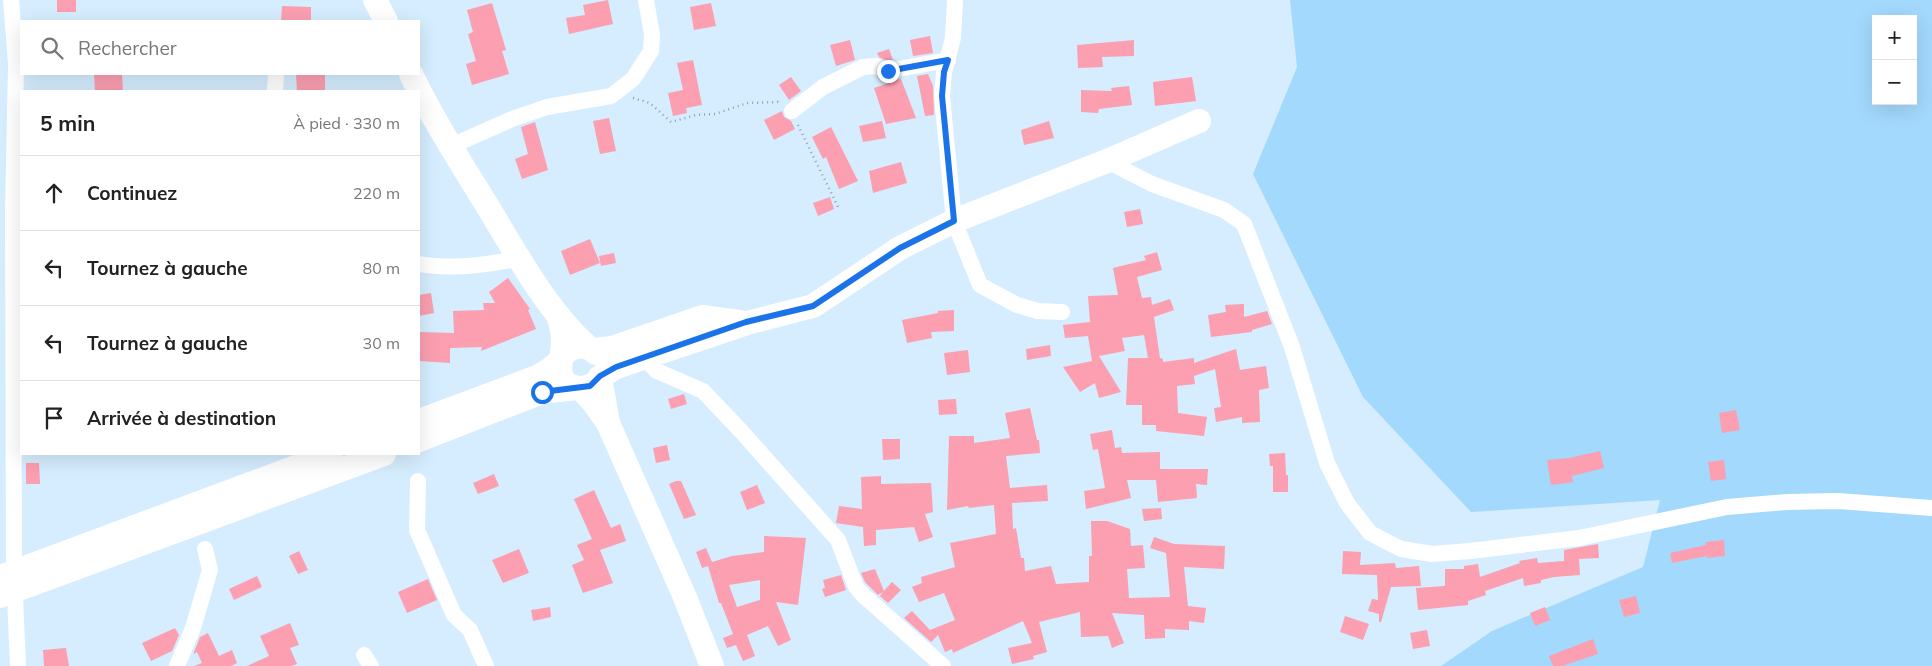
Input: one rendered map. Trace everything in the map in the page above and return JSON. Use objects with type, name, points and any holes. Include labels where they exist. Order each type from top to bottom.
[{"type":"street","points":[[11,0],[16,64],[7,155],[17,210],[7,584],[18,666]]},
{"type":"street","points":[[376,0],[386,20]]},
{"type":"street","points":[[451,146],[512,119],[547,107],[612,96],[633,79],[651,51],[652,35],[646,0]]},
{"type":"street","points":[[955,0],[952,38],[944,72],[942,96],[954,221],[980,285],[1017,305],[1038,311],[1062,312]]},
{"type":"street","points":[[792,110],[823,88],[863,67],[876,66],[888,71],[948,60]]},
{"type":"street","points":[[0,72],[16,64]]},
{"type":"street","points":[[275,90],[276,75]]},
{"type":"street","points":[[412,75],[419,90]]},
{"type":"street","points":[[420,92],[429,110],[520,258],[559,316],[602,363],[600,376],[608,423]]},
{"type":"street","points":[[420,440],[542,392],[590,386],[600,376],[616,367],[746,322],[813,306],[900,248],[954,221],[1107,161],[1199,121]]},
{"type":"street","points":[[1107,161],[1152,184],[1224,210],[1244,224],[1292,347],[1327,463],[1347,503],[1370,533],[1401,549],[1432,554],[1579,538],[1727,507],[1787,502],[1838,501],[1932,508]]},
{"type":"street","points":[[420,264],[454,267],[492,264],[520,258]]},
{"type":"street","points":[[559,316],[563,339],[561,375],[564,381],[578,388],[594,403],[608,423],[684,595],[712,666]]},
{"type":"street","points":[[420,421],[537,377],[549,370],[574,346],[591,349],[612,348],[702,318],[746,322]]},
{"type":"street","points":[[644,358],[657,370],[703,391],[838,540],[856,587],[943,666]]},
{"type":"street","points":[[7,584],[329,455]]},
{"type":"street","points":[[7,584],[381,455]]},
{"type":"street","points":[[418,481],[417,530],[454,615],[470,630],[486,666]]},
{"type":"street","points":[[177,666],[193,628],[210,570],[205,549]]},
{"type":"path","points":[[612,96],[628,96],[650,103],[671,122],[696,115],[715,114],[747,103],[778,102],[792,110],[840,209]]},
{"type":"shaded area","points":[[1290,0],[1932,0],[1932,666],[1441,666],[1492,631],[1643,567],[1660,500],[1471,512],[1363,397],[1253,174],[1297,67]]},
{"type":"building","points":[[57,0],[76,0],[76,12],[57,12]]},
{"type":"building","points":[[608,0],[613,24],[569,34],[566,18],[585,15],[583,5]]},
{"type":"building","points":[[492,3],[506,50],[502,51],[509,74],[472,85],[466,64],[476,61],[468,34],[473,32],[467,10]]},
{"type":"building","points":[[711,3],[716,26],[694,30],[690,7]]},
{"type":"building","points":[[282,6],[311,7],[311,20],[281,20]]},
{"type":"building","points":[[930,36],[933,53],[913,56],[910,40]]},
{"type":"building","points":[[850,40],[855,60],[836,66],[830,45]]},
{"type":"building","points":[[1134,40],[1134,56],[1102,57],[1103,67],[1078,68],[1077,45]]},
{"type":"building","points":[[889,49],[893,60],[888,61],[879,57],[877,53]]},
{"type":"building","points":[[693,60],[702,105],[686,108],[687,113],[673,116],[668,93],[683,90],[677,63]]},
{"type":"building","points":[[928,74],[933,86],[934,115],[925,116],[917,76]]},
{"type":"building","points":[[94,75],[122,75],[123,90],[95,90]]},
{"type":"building","points":[[296,75],[325,75],[325,90],[297,90]]},
{"type":"building","points":[[791,77],[801,91],[789,100],[779,85]]},
{"type":"building","points":[[1192,77],[1196,101],[1155,106],[1153,82]]},
{"type":"building","points":[[901,79],[916,118],[886,124],[874,88],[889,83],[888,81]]},
{"type":"building","points":[[1129,86],[1132,105],[1099,109],[1098,113],[1081,112],[1081,90],[1112,91],[1111,88]]},
{"type":"building","points":[[782,111],[784,117],[791,121],[795,129],[774,140],[764,120]]},
{"type":"building","points":[[609,118],[616,151],[600,154],[593,121]]},
{"type":"building","points":[[882,121],[886,138],[863,142],[859,126]]},
{"type":"building","points":[[1049,121],[1054,138],[1024,145],[1021,130]]},
{"type":"building","points":[[535,122],[548,170],[522,179],[515,159],[528,154],[521,127]]},
{"type":"building","points":[[831,127],[858,181],[839,189],[826,157],[823,159],[812,137]]},
{"type":"building","points":[[901,162],[907,183],[873,193],[869,171]]},
{"type":"building","points":[[830,197],[834,209],[818,216],[813,203]]},
{"type":"building","points":[[1140,209],[1143,224],[1127,227],[1124,212]]},
{"type":"building","points":[[590,239],[600,263],[570,275],[561,251]]},
{"type":"building","points":[[1157,252],[1162,270],[1137,277],[1142,298],[1151,297],[1152,305],[1170,299],[1174,310],[1154,317],[1160,358],[1163,359],[1163,362],[1194,358],[1194,363],[1236,349],[1240,370],[1266,366],[1269,388],[1259,390],[1260,422],[1242,423],[1242,417],[1216,422],[1214,408],[1221,407],[1215,369],[1194,376],[1195,384],[1177,386],[1178,413],[1207,417],[1204,436],[1156,431],[1156,425],[1142,425],[1142,405],[1126,405],[1128,358],[1148,358],[1144,335],[1122,338],[1125,351],[1099,356],[1121,392],[1099,398],[1095,383],[1080,392],[1063,367],[1092,361],[1088,336],[1065,338],[1063,325],[1090,322],[1088,296],[1118,295],[1113,268],[1146,260],[1144,256]]},
{"type":"building","points":[[614,253],[616,263],[601,266],[599,256]]},
{"type":"building","points":[[508,278],[530,309],[528,310],[536,329],[481,351],[482,347],[450,348],[450,363],[420,361],[420,332],[454,333],[453,311],[484,310],[483,303],[495,303],[489,292]]},
{"type":"building","points":[[431,293],[434,313],[420,316],[420,295]]},
{"type":"building","points":[[1244,304],[1244,317],[1267,311],[1272,324],[1252,330],[1252,332],[1211,337],[1208,315],[1226,312],[1225,305]]},
{"type":"building","points":[[954,310],[954,331],[931,332],[932,338],[907,343],[902,320],[938,313],[938,311]]},
{"type":"building","points":[[1050,345],[1051,356],[1027,360],[1026,349]]},
{"type":"building","points":[[968,350],[970,372],[947,375],[944,353]]},
{"type":"building","points":[[684,394],[687,404],[671,409],[668,399]]},
{"type":"building","points":[[956,399],[957,414],[939,415],[938,400]]},
{"type":"building","points":[[1030,408],[1037,440],[1039,440],[1040,453],[1006,456],[1010,488],[1047,485],[1048,501],[1012,503],[1013,529],[1016,528],[1021,558],[1024,558],[1025,571],[1051,566],[1056,584],[1089,582],[1089,556],[1092,556],[1091,521],[1107,521],[1130,529],[1131,546],[1143,545],[1145,568],[1127,569],[1129,598],[1170,597],[1166,553],[1150,548],[1154,537],[1174,544],[1225,546],[1224,569],[1184,567],[1188,606],[1206,608],[1204,623],[1189,621],[1189,630],[1165,629],[1165,638],[1145,639],[1144,615],[1112,613],[1124,643],[1112,648],[1108,636],[1081,637],[1080,612],[1039,622],[1047,652],[1033,656],[1034,659],[1012,664],[1008,648],[1032,643],[1023,621],[953,653],[952,649],[945,652],[938,635],[931,642],[904,618],[912,611],[930,630],[955,620],[944,593],[919,602],[912,587],[922,583],[921,577],[955,567],[950,543],[996,534],[994,505],[969,508],[968,506],[947,510],[949,436],[974,436],[974,443],[1010,438],[1005,413]]},
{"type":"building","points":[[1736,410],[1740,430],[1722,433],[1719,413]]},
{"type":"building","points":[[1112,430],[1115,448],[1121,447],[1122,453],[1160,452],[1160,469],[1208,469],[1207,485],[1196,484],[1197,498],[1158,502],[1156,480],[1127,480],[1131,498],[1086,509],[1084,491],[1105,488],[1098,449],[1093,450],[1090,434]]},
{"type":"building","points":[[882,439],[900,439],[900,459],[883,460]]},
{"type":"building","points":[[667,445],[670,460],[656,463],[653,448]]},
{"type":"building","points":[[1600,451],[1604,468],[1572,476],[1573,482],[1551,485],[1547,460],[1569,458]]},
{"type":"building","points":[[1285,453],[1288,492],[1273,492],[1273,466],[1270,466],[1269,454]]},
{"type":"building","points":[[1724,460],[1726,479],[1711,481],[1708,462]]},
{"type":"building","points":[[26,463],[39,463],[40,484],[26,484]]},
{"type":"building","points":[[494,474],[499,486],[478,494],[473,483]]},
{"type":"building","points":[[881,476],[881,484],[931,483],[933,512],[925,514],[933,537],[919,542],[914,527],[876,530],[876,545],[864,546],[863,527],[836,523],[839,506],[862,509],[861,477]]},
{"type":"building","points":[[681,481],[696,515],[684,519],[669,484]]},
{"type":"building","points":[[757,485],[765,503],[747,510],[740,492]]},
{"type":"building","points":[[594,490],[611,528],[620,524],[626,541],[600,550],[613,583],[583,593],[572,565],[584,560],[577,545],[592,539],[574,499]]},
{"type":"building","points":[[1161,508],[1162,519],[1144,521],[1142,509]]},
{"type":"building","points":[[764,536],[806,538],[798,605],[776,602],[791,640],[778,646],[768,626],[747,635],[755,656],[743,661],[736,645],[727,648],[723,638],[733,634],[721,603],[719,603],[708,566],[702,568],[696,552],[706,548],[712,562],[732,556],[764,552]],"holes":[[[760,580],[760,600],[737,607],[729,585]]]},
{"type":"building","points":[[1724,540],[1725,556],[1707,558],[1707,556],[1672,563],[1670,553],[1706,545],[1706,542]]},
{"type":"building","points":[[1598,544],[1599,558],[1579,559],[1580,575],[1554,577],[1541,580],[1541,583],[1524,586],[1523,578],[1485,591],[1486,595],[1468,601],[1468,605],[1418,610],[1416,588],[1445,586],[1445,569],[1464,569],[1464,566],[1478,564],[1480,577],[1520,563],[1519,561],[1537,558],[1538,563],[1564,561],[1564,550]]},
{"type":"building","points":[[519,549],[529,573],[503,583],[492,560]]},
{"type":"building","points":[[299,551],[308,570],[298,574],[289,556]]},
{"type":"building","points":[[1343,551],[1361,552],[1360,565],[1395,563],[1396,568],[1419,566],[1421,586],[1391,587],[1381,622],[1379,622],[1379,614],[1368,611],[1372,599],[1378,600],[1377,575],[1342,574]]},
{"type":"building","points":[[875,569],[884,591],[892,582],[901,590],[888,603],[880,596],[883,592],[878,595],[865,582],[861,573]]},
{"type":"building","points":[[841,575],[846,590],[825,597],[822,589],[825,588],[823,580]]},
{"type":"building","points":[[257,576],[262,587],[234,600],[229,589]]},
{"type":"building","points":[[428,579],[437,600],[407,613],[398,592]]},
{"type":"building","points":[[1636,596],[1640,613],[1624,617],[1619,600]]},
{"type":"building","points":[[550,607],[551,617],[533,621],[531,610]]},
{"type":"building","points":[[1545,607],[1550,620],[1535,626],[1530,613]]},
{"type":"building","points":[[1345,616],[1369,624],[1363,640],[1340,632]]},
{"type":"building","points":[[290,623],[299,645],[290,648],[297,664],[291,666],[247,666],[269,656],[260,636]]},
{"type":"building","points":[[175,628],[179,635],[172,651],[151,661],[142,643]]},
{"type":"building","points":[[1427,630],[1430,646],[1413,649],[1410,633]]},
{"type":"building","points":[[208,633],[219,656],[232,650],[237,663],[231,666],[194,666],[202,663],[197,652],[194,654],[194,652],[200,637]]},
{"type":"building","points":[[1593,639],[1598,654],[1562,666],[1553,666],[1549,656]]},
{"type":"building","points":[[66,648],[69,666],[44,666],[43,650]]},
{"type":"route","points":[[542,392],[590,386],[600,376],[616,367],[746,322],[813,306],[900,248],[954,221],[942,96],[944,72],[948,60],[888,71]]}]
